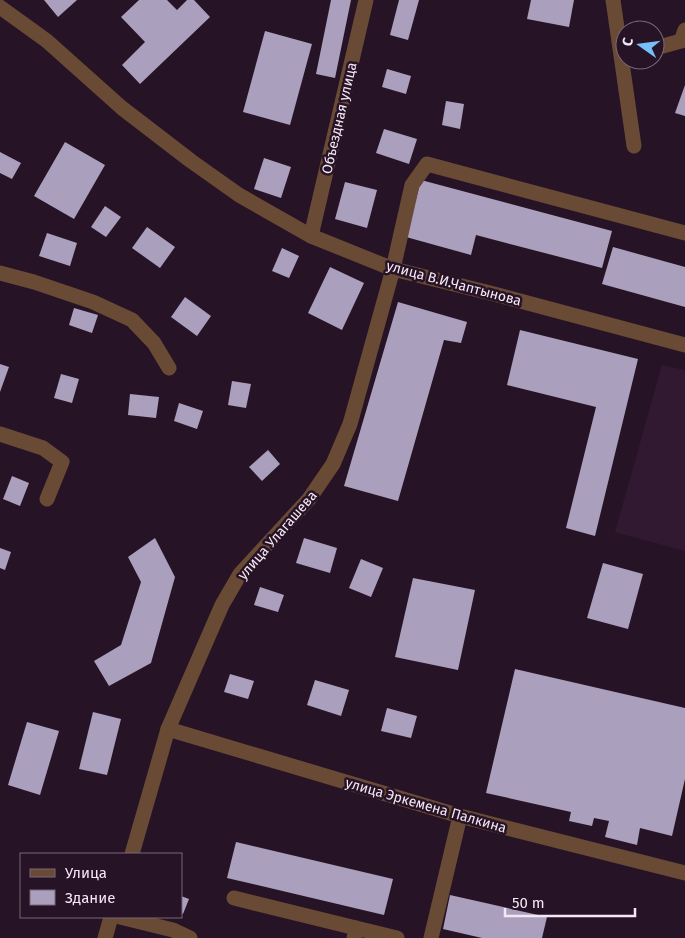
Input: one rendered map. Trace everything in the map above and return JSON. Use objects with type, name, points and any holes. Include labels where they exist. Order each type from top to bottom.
[{"type":"street","name":"Объездная улица","points":[[311,236],[366,0]]},
{"type":"street","points":[[613,0],[617,20]]},
{"type":"street","name":"улица В.И.Чаптынова","points":[[0,7],[47,41],[122,108],[191,161],[240,195],[311,236],[393,269],[685,345]]},
{"type":"street","points":[[665,45],[684,38]]},
{"type":"street","points":[[625,70],[634,146]]},
{"type":"street","name":"улица Улагашева","points":[[132,853],[168,729],[222,605],[240,574],[309,499],[333,464],[350,424],[393,269],[412,184],[427,164],[685,233]]},
{"type":"street","points":[[0,273],[34,282],[93,302],[132,320],[154,343],[169,368]]},
{"type":"street","points":[[0,434],[43,448],[62,462],[47,499]]},
{"type":"street","name":"улица Эркемена Палкина","points":[[168,729],[460,816],[685,873]]},
{"type":"street","points":[[431,938],[460,816]]},
{"type":"street","points":[[234,898],[355,933],[397,938]]},
{"type":"street","points":[[104,938],[111,918]]},
{"type":"street","points":[[124,918],[173,930],[190,938]]},
{"type":"shaded area","points":[[662,365],[685,370],[685,551],[615,532]]},
{"type":"building","points":[[44,0],[77,0],[58,17]]},
{"type":"building","points":[[139,0],[167,0],[177,10],[187,0],[194,0],[210,17],[140,84],[122,65],[145,42],[121,17]]},
{"type":"building","points":[[331,0],[351,0],[335,78],[316,74]]},
{"type":"building","points":[[399,0],[419,0],[408,40],[390,35]]},
{"type":"building","points":[[531,0],[574,0],[569,27],[527,19]]},
{"type":"building","points":[[265,31],[312,44],[290,125],[243,112]]},
{"type":"building","points":[[387,69],[411,76],[406,94],[382,87]]},
{"type":"building","points":[[685,85],[685,116],[675,113]]},
{"type":"building","points":[[446,101],[464,104],[460,129],[442,125]]},
{"type":"building","points":[[384,129],[417,139],[409,164],[376,153]]},
{"type":"building","points":[[65,142],[105,165],[74,219],[34,196]]},
{"type":"building","points":[[0,152],[21,163],[12,179],[0,173]]},
{"type":"building","points":[[264,158],[291,167],[281,198],[254,189]]},
{"type":"building","points":[[421,180],[612,231],[602,268],[476,235],[471,255],[406,237]]},
{"type":"building","points":[[345,182],[377,190],[367,228],[335,219]]},
{"type":"building","points":[[105,206],[121,217],[106,237],[91,227]]},
{"type":"building","points":[[147,227],[175,247],[160,268],[132,248]]},
{"type":"building","points":[[47,233],[77,243],[70,266],[39,256]]},
{"type":"building","points":[[613,247],[685,267],[685,307],[602,284]]},
{"type":"building","points":[[282,248],[299,256],[289,278],[272,271]]},
{"type":"building","points":[[330,267],[364,283],[342,330],[308,313]]},
{"type":"building","points":[[185,297],[211,316],[197,336],[171,317]]},
{"type":"building","points":[[398,302],[467,322],[461,343],[444,340],[398,501],[344,486]]},
{"type":"building","points":[[74,308],[98,315],[92,333],[69,325]]},
{"type":"building","points":[[520,330],[638,359],[595,536],[566,528],[596,407],[507,385]]},
{"type":"building","points":[[0,364],[9,367],[0,392]]},
{"type":"building","points":[[61,374],[79,379],[72,403],[54,398]]},
{"type":"building","points":[[232,381],[251,384],[246,408],[228,405]]},
{"type":"building","points":[[130,394],[159,397],[156,418],[128,415]]},
{"type":"building","points":[[179,403],[203,411],[197,429],[174,421]]},
{"type":"building","points":[[268,450],[280,464],[262,481],[249,467]]},
{"type":"building","points":[[12,476],[29,483],[20,506],[3,499]]},
{"type":"building","points":[[155,538],[175,577],[151,663],[109,686],[94,661],[121,645],[141,582],[128,557]]},
{"type":"building","points":[[304,538],[337,548],[330,573],[296,563]]},
{"type":"building","points":[[0,548],[11,552],[5,570],[0,568]]},
{"type":"building","points":[[361,559],[383,568],[371,597],[349,588]]},
{"type":"building","points":[[603,563],[643,574],[628,629],[587,618]]},
{"type":"building","points":[[413,578],[475,590],[458,670],[395,657]]},
{"type":"building","points":[[260,587],[284,595],[278,612],[254,605]]},
{"type":"building","points":[[515,669],[685,708],[685,779],[672,836],[640,828],[637,845],[605,837],[609,821],[594,818],[592,826],[569,821],[571,812],[486,793]]},
{"type":"building","points":[[230,674],[254,681],[248,699],[224,692]]},
{"type":"building","points":[[315,680],[349,690],[341,716],[307,705]]},
{"type":"building","points":[[387,708],[417,716],[411,738],[381,731]]},
{"type":"building","points":[[93,712],[121,719],[107,775],[79,769]]},
{"type":"building","points":[[27,722],[59,731],[40,795],[8,785]]},
{"type":"building","points":[[236,842],[393,879],[384,915],[227,878]]},
{"type":"building","points":[[450,895],[547,917],[542,938],[482,938],[443,929]]},
{"type":"building","points":[[182,896],[189,899],[182,914]]}]
